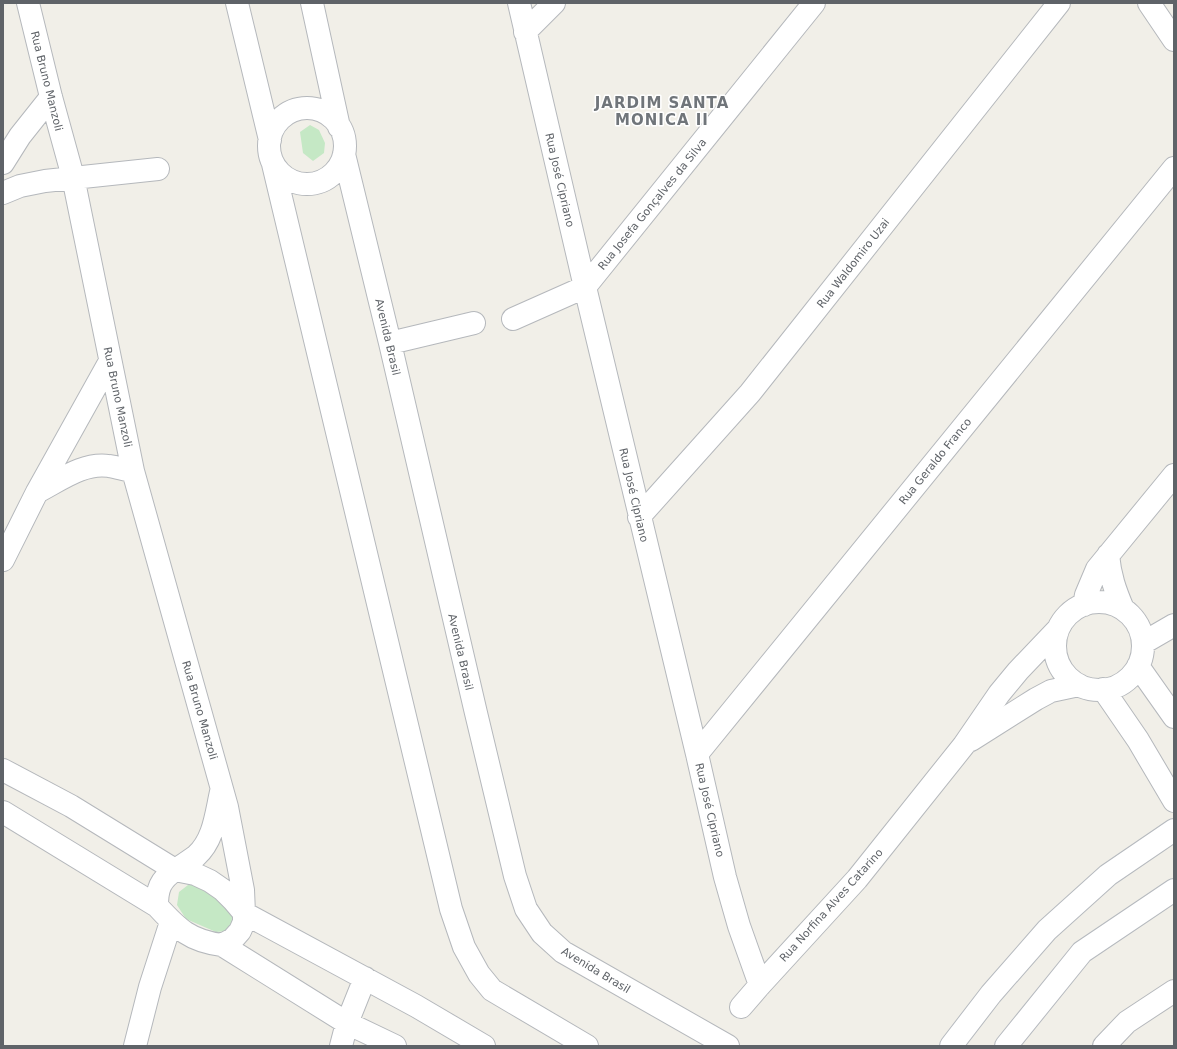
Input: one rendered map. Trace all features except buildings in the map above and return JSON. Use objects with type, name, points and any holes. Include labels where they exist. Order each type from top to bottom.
[{"type":"street","name":"Rua Bruno Manzoli","points":[[28,3],[72,177],[133,471],[227,807],[243,890],[244,913]]},
{"type":"street","points":[[237,3],[270,140]]},
{"type":"street","points":[[312,3],[339,127]]},
{"type":"street","name":"Rua José Cipriano","points":[[519,3],[584,287],[725,878],[739,926],[760,985]]},
{"type":"street","points":[[526,32],[554,3]]},
{"type":"street","name":"Rua Josefa Gonçalves da Silva","points":[[513,319],[584,287],[814,3]]},
{"type":"street","name":"Rua Waldomiro Uzai","points":[[639,517],[750,393],[1059,3]]},
{"type":"street","points":[[1149,3],[1174,40]]},
{"type":"street","points":[[3,163],[20,136],[51,97]]},
{"type":"street","points":[[273,164],[280,174],[290,181],[302,184],[314,184],[326,180],[336,171],[343,160],[345,148],[344,135],[329,115],[317,110],[304,109],[292,112],[281,118],[274,128],[270,140],[269,152],[449,902],[464,947],[478,974],[492,990],[587,1046]]},
{"type":"street","name":"Avenida Brasil","points":[[344,154],[390,343],[515,876],[526,909],[542,932],[563,952],[728,1046]]},
{"type":"street","name":"Rua Geraldo Franco","points":[[696,754],[1174,168]]},
{"type":"street","points":[[3,193],[20,186],[72,177],[158,169]]},
{"type":"street","points":[[390,343],[474,323]]},
{"type":"street","points":[[3,560],[37,492],[110,361]]},
{"type":"street","points":[[37,492],[77,471],[89,467],[108,466],[133,471]]},
{"type":"street","points":[[1084,604],[1090,582],[1097,569],[1174,475]]},
{"type":"street","points":[[1108,555],[1113,584],[1124,609]]},
{"type":"street","points":[[1098,602],[1111,603],[1124,609],[1134,618],[1140,630],[1143,642],[1142,654],[1138,666],[1132,675],[1124,682],[1114,687],[1091,689],[1079,685],[1069,678],[1060,667],[1056,655],[1055,642],[1058,629],[1065,618],[1084,604],[1098,602]]},
{"type":"street","points":[[1143,642],[1174,625]]},
{"type":"street","name":"Rua Norfina Alves Catarino","points":[[741,1007],[858,879],[964,745],[988,710],[1018,671],[1058,629]]},
{"type":"street","points":[[1138,666],[1174,717]]},
{"type":"street","name":"Rua Norfina Alves Catarino","points":[[964,745],[1051,691],[1079,685]]},
{"type":"street","points":[[1103,689],[1138,740],[1174,801]]},
{"type":"street","points":[[3,770],[71,806],[175,870],[195,874],[210,881],[223,890],[244,913],[416,1006],[484,1046]]},
{"type":"street","name":"Rua Bruno Manzoli","points":[[175,870],[197,855],[207,841],[214,828],[222,787]]},
{"type":"street","points":[[3,812],[164,914],[182,932],[199,940],[222,945],[347,1023],[395,1046]]},
{"type":"street","points":[[951,1046],[991,994],[1047,930],[1108,875],[1174,830]]},
{"type":"street","points":[[135,1046],[150,988],[164,914],[157,894],[161,883],[175,870]]},
{"type":"street","points":[[1006,1046],[1082,952],[1174,890]]},
{"type":"street","points":[[222,945],[233,939],[240,931],[244,922],[244,913]]},
{"type":"street","points":[[341,1046],[347,1023],[364,978]]},
{"type":"street","points":[[1104,1046],[1127,1022],[1174,991]]},
{"type":"green space","points":[[310,125],[319,130],[325,143],[324,153],[313,161],[303,153],[300,132]]},
{"type":"green space","points":[[188,885],[195,885],[230,908],[235,919],[228,931],[216,932],[186,919],[177,905],[179,892]]},
{"type":"district","name":"JARDIM SANTA MONICA II","points":[[662,112]]}]
